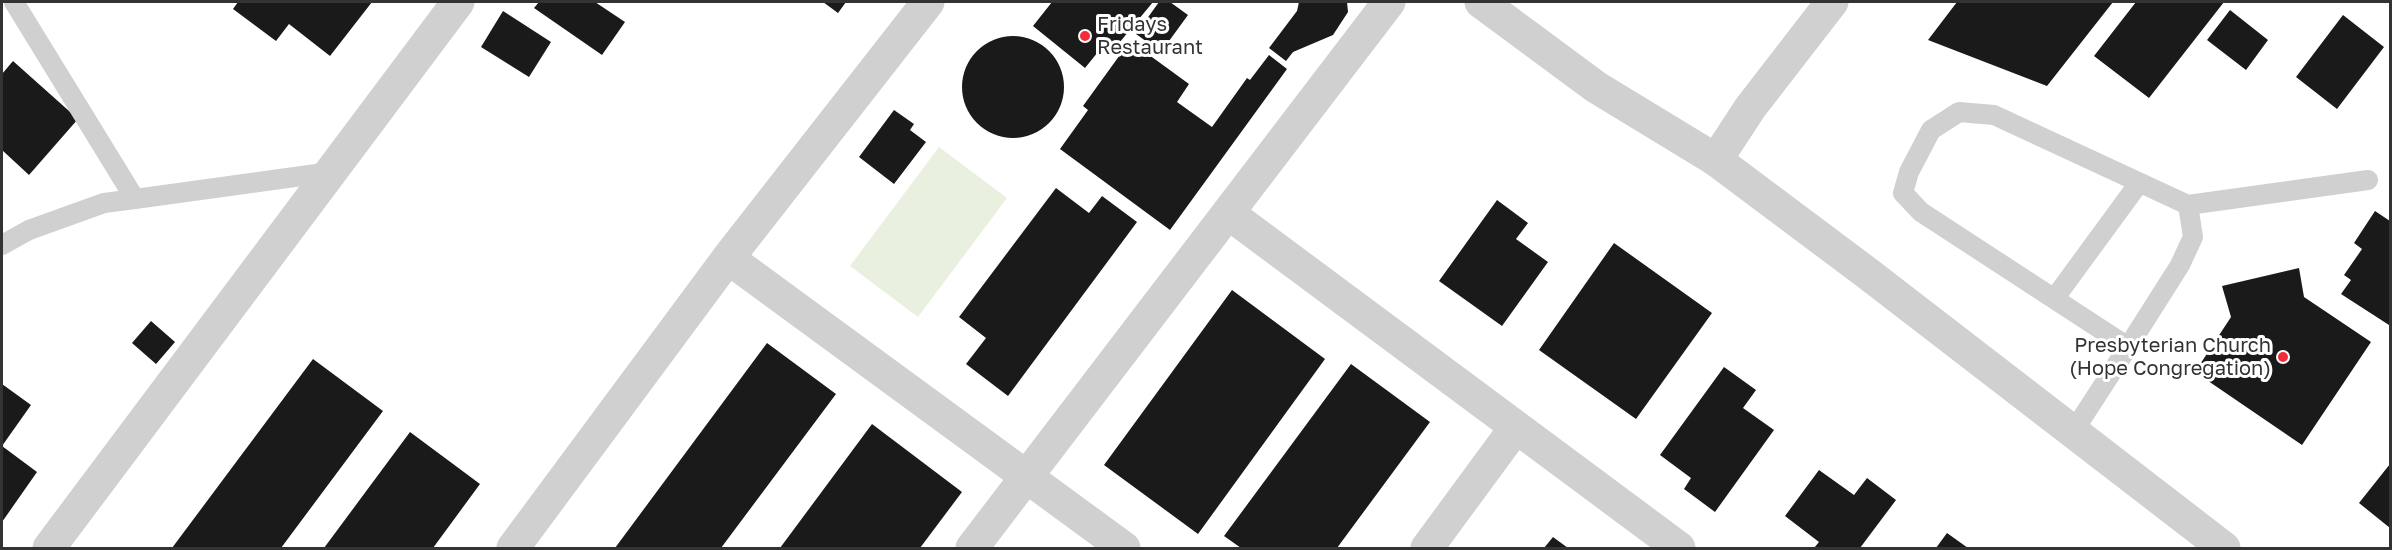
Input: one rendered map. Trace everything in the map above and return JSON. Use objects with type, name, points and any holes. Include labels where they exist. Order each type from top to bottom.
[{"type":"street","points":[[49,549],[458,2]]},
{"type":"street","points":[[513,549],[728,258],[928,2]]},
{"type":"street","points":[[972,549],[1389,2]]},
{"type":"street","points":[[1481,2],[1596,87],[1716,160],[2224,549]]},
{"type":"street","points":[[1716,160],[1750,108],[1832,2]]},
{"type":"street","points":[[1228,213],[1679,549]]},
{"type":"street","points":[[728,258],[1124,549]]},
{"type":"street","points":[[1427,549],[1516,427]]},
{"type":"lane","points":[[14,2],[135,199]]},
{"type":"lane","points":[[2128,347],[1920,212],[1903,193],[1909,172],[1931,130],[1959,112],[1994,115],[2188,205],[2368,180]]},
{"type":"lane","points":[[2,245],[29,230],[104,203],[331,172]]},
{"type":"lane","points":[[2054,299],[2139,183]]},
{"type":"lane","points":[[2073,432],[2180,265],[2193,237],[2188,205]]},
{"type":"green space","points":[[939,147],[1007,198],[918,317],[850,266]]},
{"type":"building","points":[[238,2],[372,2],[330,56],[289,24],[276,41],[233,9]]},
{"type":"building","points":[[539,2],[595,2],[625,22],[602,55],[534,8]]},
{"type":"building","points":[[823,2],[846,2],[838,13]]},
{"type":"building","name":"Fridays Restaurant","points":[[1052,2],[1153,2],[1110,54],[1102,47],[1085,68],[1033,26]]},
{"type":"building","points":[[1159,2],[1170,2],[1188,15],[1161,52],[1136,34]]},
{"type":"building","points":[[1299,2],[1347,2],[1348,12],[1333,35],[1293,52],[1286,61],[1269,48],[1297,11]]},
{"type":"building","points":[[1957,2],[2113,2],[2047,86],[1928,40]]},
{"type":"building","points":[[2136,2],[2224,2],[2149,98],[2094,56]]},
{"type":"building","points":[[2230,10],[2268,40],[2246,70],[2207,40]]},
{"type":"building","points":[[503,11],[551,42],[529,77],[481,47]]},
{"type":"building","points":[[2343,15],[2384,47],[2337,109],[2296,77]]},
{"type":"building","points":[[1013,36],[1032,40],[1049,51],[1060,68],[1064,87],[1060,106],[1049,123],[1032,134],[1013,138],[994,134],[977,123],[966,106],[962,87],[966,68],[977,51],[994,40]]},
{"type":"building","points":[[1130,41],[1189,84],[1177,102],[1212,127],[1247,78],[1250,80],[1269,55],[1287,69],[1170,230],[1060,149],[1088,110],[1083,106]]},
{"type":"building","points":[[13,61],[78,119],[29,175],[2,150],[2,74]]},
{"type":"building","points":[[894,110],[914,124],[910,130],[926,142],[894,184],[859,157]]},
{"type":"building","points":[[1056,188],[1089,213],[1102,196],[1137,222],[1008,396],[966,364],[986,338],[959,317]]},
{"type":"building","points":[[1497,200],[1528,223],[1516,239],[1548,262],[1502,326],[1439,281]]},
{"type":"building","points":[[2375,211],[2390,221],[2389,325],[2341,294],[2351,280],[2344,275],[2362,249],[2354,243]]},
{"type":"building","points":[[1614,243],[1712,313],[1636,419],[1539,350]]},
{"type":"building","name":"Presbyterian Church (Hope Congregation)","points":[[2299,268],[2304,297],[2371,342],[2302,445],[2195,372],[2231,317],[2222,286]]},
{"type":"building","points":[[1232,290],[1325,359],[1198,534],[1104,465]]},
{"type":"building","points":[[151,321],[175,342],[156,364],[132,343]]},
{"type":"building","points":[[767,343],[836,394],[721,548],[615,548]]},
{"type":"building","points":[[313,359],[383,411],[281,548],[172,548]]},
{"type":"building","points":[[1351,364],[1430,422],[1337,548],[1241,548],[1224,536]]},
{"type":"building","points":[[1724,367],[1756,390],[1743,408],[1774,430],[1715,512],[1684,489],[1691,478],[1660,455]]},
{"type":"building","points":[[2,384],[31,405],[2,446]]},
{"type":"building","points":[[872,424],[962,492],[920,548],[780,548]]},
{"type":"building","points":[[410,432],[480,484],[433,548],[324,548]]},
{"type":"building","points":[[2,446],[37,472],[2,522]]},
{"type":"building","points":[[2390,464],[2390,528],[2359,503]]},
{"type":"building","points":[[1819,470],[1854,495],[1867,478],[1896,500],[1860,548],[1814,548],[1819,542],[1785,516]]},
{"type":"building","points":[[1947,533],[1968,548],[1936,548]]},
{"type":"building","points":[[1553,537],[1568,548],[1544,548]]},
{"type":"place","name":"Fridays Restaurant","points":[[1085,36]]},
{"type":"place","name":"Presbyterian Church (Hope Congregation)","points":[[2283,357]]}]
